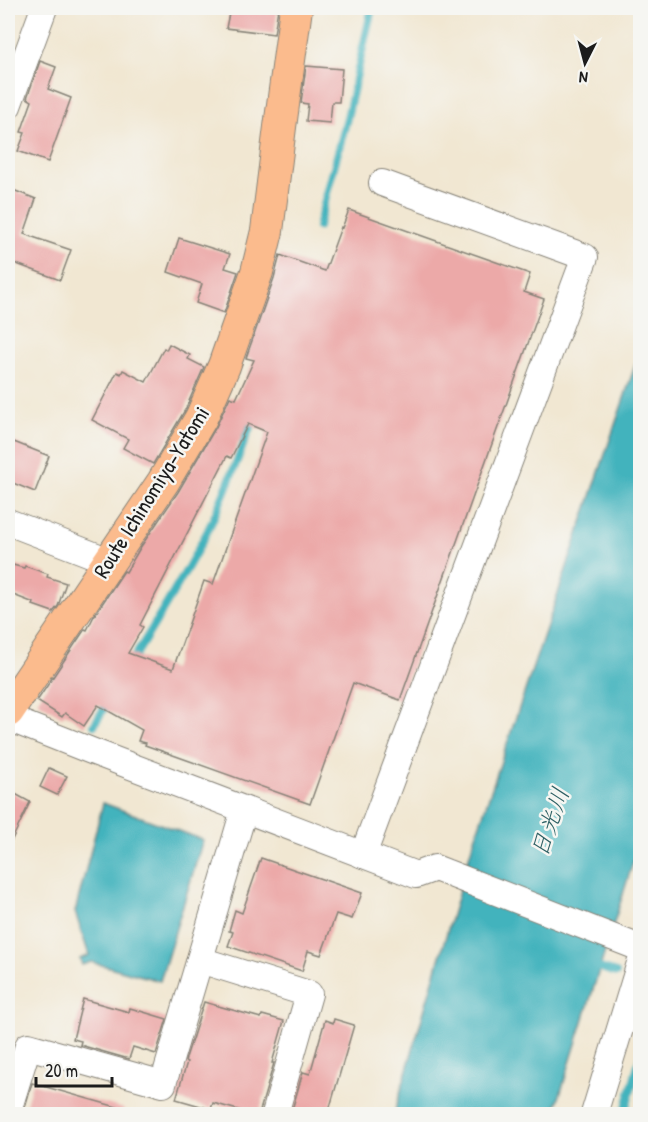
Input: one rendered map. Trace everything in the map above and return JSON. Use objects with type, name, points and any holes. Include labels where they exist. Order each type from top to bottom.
[{"type":"main road","name":"Route Ichinomiya-Yatomi","points":[[8,711],[163,482],[201,417],[224,366],[257,272],[267,231],[296,8]]},
{"type":"street","points":[[10,90],[44,8]]},
{"type":"street","points":[[363,855],[585,257],[382,183]]},
{"type":"street","points":[[8,522],[110,561]]},
{"type":"street","points":[[8,718],[416,875],[435,868],[639,952],[636,997],[594,1114]]},
{"type":"street","points":[[8,1111],[28,1046],[163,1084],[244,810]]},
{"type":"street","points":[[200,960],[309,994],[275,1114]]},
{"type":"water","name":"日光川","points":[[640,351],[640,840],[554,1114],[394,1114],[471,850]]},
{"type":"water","points":[[103,803],[203,840],[160,981],[91,962],[82,965],[80,959],[89,955],[75,912]]},
{"type":"building","points":[[230,8],[278,8],[274,34],[226,28]]},
{"type":"building","points":[[40,61],[56,67],[48,89],[71,98],[48,162],[18,151],[25,133],[21,132],[32,101],[27,98]]},
{"type":"building","points":[[306,66],[342,69],[339,102],[332,102],[330,123],[306,121],[308,104],[301,103]]},
{"type":"building","points":[[8,188],[36,199],[24,234],[71,250],[60,280],[14,263],[8,272]]},
{"type":"building","points":[[349,210],[530,274],[524,292],[544,299],[400,700],[353,683],[310,804],[145,745],[146,743],[138,741],[142,730],[98,705],[84,726],[65,713],[62,717],[37,701],[178,492],[216,427],[230,397],[236,399],[254,360],[246,358],[280,255],[325,271]],"holes":[[[248,424],[267,432],[213,584],[204,581],[173,669],[128,653],[143,627],[140,625],[227,456],[231,458]]]},
{"type":"building","points":[[179,238],[230,254],[225,268],[238,272],[224,313],[196,303],[202,284],[168,272]]},
{"type":"building","points":[[169,344],[190,355],[188,359],[204,367],[185,410],[153,464],[123,448],[128,439],[92,420],[117,372],[121,374],[123,370],[146,382],[164,348],[166,350]]},
{"type":"building","points":[[14,442],[49,456],[35,492],[8,481],[8,458]]},
{"type":"building","points":[[13,565],[24,568],[25,566],[66,583],[58,606],[53,612],[8,593],[8,566],[12,568]]},
{"type":"building","points":[[49,768],[67,776],[57,795],[40,787]]},
{"type":"building","points":[[8,790],[30,802],[8,848]]},
{"type":"building","points":[[261,858],[362,893],[352,919],[336,914],[321,955],[308,951],[302,971],[228,946],[233,932],[229,931],[235,910],[242,913]]},
{"type":"building","points":[[83,999],[129,1012],[130,1008],[167,1019],[156,1054],[133,1047],[129,1059],[80,1045],[81,1041],[73,1039]]},
{"type":"building","points":[[204,1002],[261,1018],[262,1015],[284,1021],[259,1114],[213,1103],[211,1109],[176,1099],[187,1062],[185,1061]]},
{"type":"building","points":[[334,1019],[354,1025],[328,1114],[305,1114],[292,1110],[303,1072],[310,1074],[325,1020],[333,1023]]},
{"type":"building","points":[[32,1083],[124,1109],[123,1114],[23,1114]]},
{"type":"waterway","points":[[318,227],[346,122],[372,8]]},
{"type":"waterway","points":[[131,663],[207,532],[254,417]]},
{"type":"waterway","points":[[94,725],[108,702]]},
{"type":"waterway","points":[[591,965],[616,973]]},
{"type":"waterway","points":[[624,1114],[640,1058]]}]
